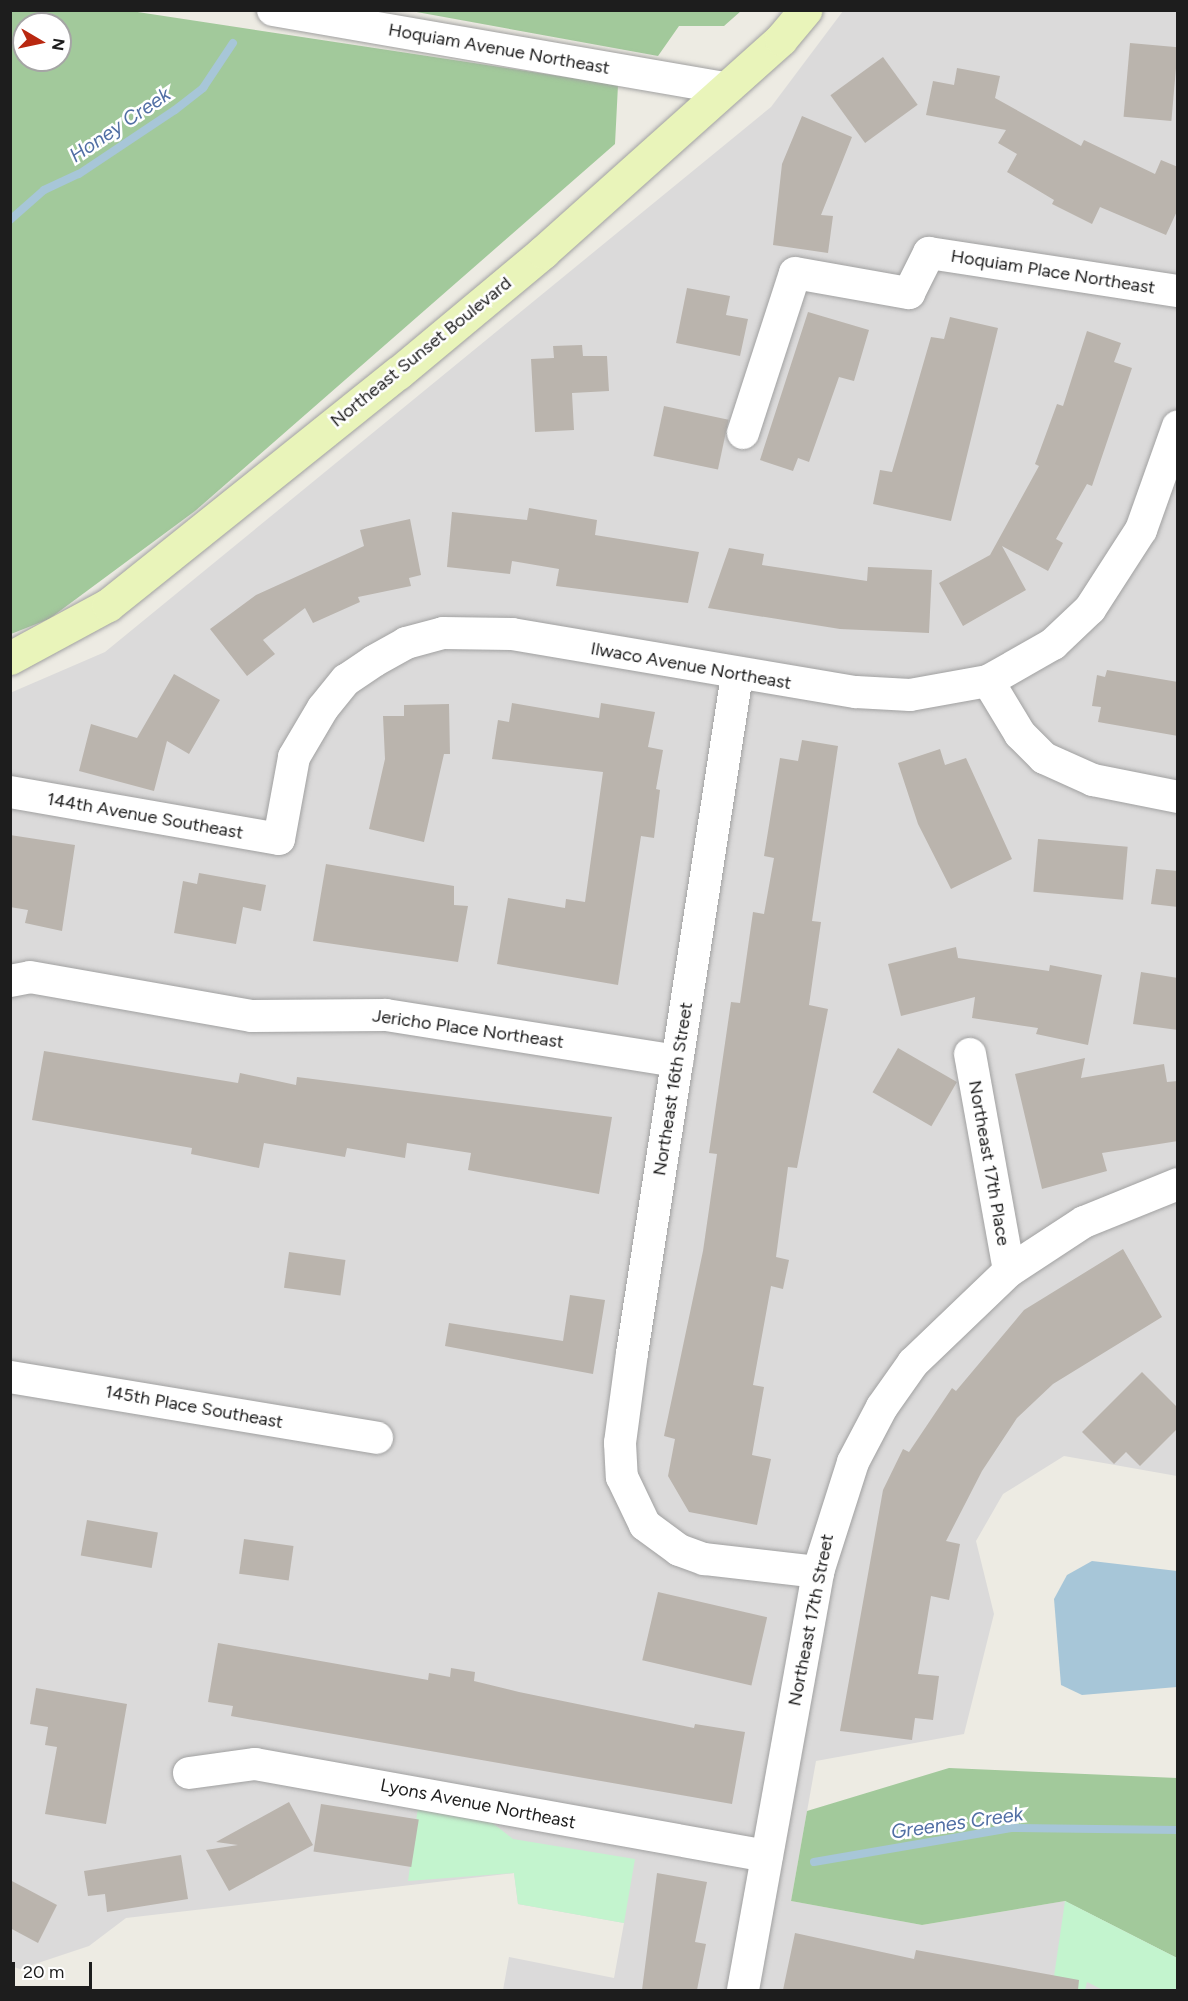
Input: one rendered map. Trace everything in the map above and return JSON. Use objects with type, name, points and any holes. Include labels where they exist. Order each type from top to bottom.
[{"type":"main road","name":"Northeast Sunset Boulevard","points":[[10,658],[69,631],[141,580],[543,252],[781,39],[805,10]]},
{"type":"street","name":"Hoquiam Avenue Northeast","points":[[273,10],[724,88]]},
{"type":"street","name":"Hoquiam Place Northeast","points":[[743,433],[795,273],[909,293],[928,253],[1178,291]]},
{"type":"street","points":[[1178,426],[1141,530],[1096,601],[1053,644],[988,681],[1020,734],[1054,764],[1093,780],[1178,796]]},
{"type":"street","name":"Ilwaco Avenue Northeast","points":[[279,839],[294,757],[323,708],[346,681],[406,643],[443,633],[512,634],[737,675],[910,695],[988,681]]},
{"type":"street","name":"Northeast 16th Street","points":[[737,675],[620,1443],[630,1502],[645,1525],[679,1550],[704,1559],[818,1572]]},
{"type":"street","name":"144th Avenue Southeast","points":[[10,792],[279,839]]},
{"type":"street","name":"Jericho Place Northeast","points":[[10,981],[30,976],[252,1016],[386,1015],[677,1061]]},
{"type":"street","name":"Northeast 17th Place","points":[[970,1054],[1009,1272]]},
{"type":"street","name":"Northeast 17th Street","points":[[743,1990],[818,1572],[849,1472],[882,1407],[913,1363],[1009,1272],[1084,1222],[1178,1184]]},
{"type":"street","name":"145th Place Southeast","points":[[10,1377],[377,1438]]},
{"type":"street","name":"Lyons Avenue Northeast","points":[[189,1773],[255,1764],[767,1856]]},
{"type":"shaded area","points":[[843,11],[1177,11],[1177,1476],[1064,1456],[1003,1494],[976,1541],[994,1614],[964,1734],[816,1761],[791,1901],[922,1925],[1065,1901],[1177,1958],[1177,1990],[503,1990],[509,1957],[614,1978],[624,1923],[518,1904],[514,1873],[126,1918],[89,1946],[20,1969],[11,1966],[10,693],[105,652],[771,107]]},
{"type":"green space","points":[[11,11],[131,11],[618,85],[615,144],[195,511],[49,619],[11,634]]},
{"type":"green space","points":[[411,11],[741,11],[724,26],[679,26],[658,56]]},
{"type":"green space","points":[[949,1768],[1177,1778],[1177,1958],[1065,1901],[922,1925],[791,1901],[807,1811]]},
{"type":"green space","points":[[418,1807],[489,1820],[513,1839],[635,1859],[624,1923],[518,1904],[514,1873],[408,1881]]},
{"type":"green space","points":[[1065,1901],[1177,1958],[1177,1990],[1103,1990],[1087,1982],[1085,1990],[1052,1990]]},
{"type":"water","points":[[1092,1561],[1177,1571],[1177,1687],[1082,1695],[1061,1685],[1054,1599],[1067,1575]]},
{"type":"building","points":[[1130,43],[1178,47],[1171,121],[1124,117]]},
{"type":"building","points":[[883,57],[918,105],[865,143],[830,95]]},
{"type":"building","points":[[957,68],[1000,76],[995,98],[1081,146],[1084,140],[1155,174],[1161,160],[1178,167],[1178,209],[1166,235],[1100,207],[1092,224],[1052,204],[1054,200],[1007,172],[1017,154],[998,143],[1006,130],[926,115],[933,81],[954,85]]},
{"type":"building","points":[[802,116],[852,137],[821,215],[833,216],[828,253],[773,245],[782,164]]},
{"type":"building","points":[[687,288],[730,296],[726,315],[748,319],[740,356],[676,343]]},
{"type":"building","points":[[808,312],[869,330],[854,381],[839,377],[809,462],[798,458],[793,471],[760,460]]},
{"type":"building","points":[[950,317],[998,328],[951,521],[873,504],[880,470],[892,472],[931,337],[944,339]]},
{"type":"building","points":[[1087,331],[1121,343],[1114,362],[1132,368],[1092,486],[1087,484],[1056,539],[1063,543],[1048,571],[1002,546],[1026,590],[963,626],[939,583],[990,555],[1039,466],[1035,464],[1057,404],[1063,406]]},
{"type":"building","points":[[582,345],[583,356],[607,356],[609,391],[572,393],[574,430],[535,432],[531,359],[554,358],[553,346]]},
{"type":"building","points":[[664,406],[729,420],[718,470],[653,456]]},
{"type":"building","points":[[529,508],[597,520],[595,535],[699,552],[688,603],[556,586],[559,569],[512,561],[510,574],[447,567],[452,512],[527,520]]},
{"type":"building","points":[[410,519],[421,575],[409,578],[411,586],[358,597],[360,602],[313,623],[305,608],[263,640],[275,654],[247,676],[210,629],[256,595],[364,546],[360,530]]},
{"type":"building","points":[[729,548],[764,554],[762,565],[867,581],[868,567],[932,570],[929,633],[840,629],[708,608]]},
{"type":"building","points":[[1107,670],[1178,682],[1178,736],[1098,722],[1101,707],[1092,706],[1097,675],[1105,677]]},
{"type":"building","points":[[174,674],[220,700],[189,754],[167,741],[154,791],[79,771],[91,724],[137,738]]},
{"type":"building","points":[[512,703],[599,718],[601,703],[655,712],[648,747],[663,750],[656,789],[660,790],[654,838],[641,836],[618,985],[497,964],[508,898],[565,908],[566,899],[585,902],[603,772],[492,759],[498,720],[509,722]]},
{"type":"building","points":[[449,704],[450,754],[444,754],[424,842],[369,829],[385,759],[383,716],[404,716],[404,705]]},
{"type":"building","points":[[802,740],[838,746],[812,921],[821,922],[809,1005],[828,1009],[797,1168],[788,1167],[776,1257],[789,1260],[783,1289],[771,1286],[753,1385],[764,1387],[752,1455],[771,1459],[757,1525],[689,1512],[668,1476],[675,1439],[664,1436],[703,1251],[717,1154],[709,1153],[731,1002],[740,1003],[753,912],[764,914],[774,858],[764,856],[780,758],[798,761]]},
{"type":"building","points":[[940,749],[945,765],[966,758],[1012,859],[951,889],[918,824],[898,763]]},
{"type":"building","points":[[10,835],[75,845],[62,931],[25,923],[28,910],[10,907]]},
{"type":"building","points":[[1038,839],[1128,847],[1123,900],[1033,892]]},
{"type":"building","points":[[326,864],[454,886],[454,905],[468,906],[458,962],[313,941]]},
{"type":"building","points":[[1156,869],[1178,871],[1178,907],[1151,904]]},
{"type":"building","points":[[199,873],[266,885],[261,911],[243,907],[236,944],[174,933],[183,881],[197,884]]},
{"type":"building","points":[[956,947],[958,958],[1049,971],[1050,965],[1102,975],[1088,1045],[1036,1034],[1038,1028],[972,1018],[975,997],[901,1016],[888,964]]},
{"type":"building","points":[[1141,972],[1178,978],[1178,1030],[1133,1024]]},
{"type":"building","points":[[898,1048],[957,1082],[931,1126],[872,1092]]},
{"type":"building","points":[[44,1051],[238,1083],[240,1073],[296,1085],[297,1077],[612,1117],[599,1194],[468,1170],[471,1153],[407,1143],[405,1158],[347,1148],[345,1157],[264,1143],[259,1168],[191,1154],[192,1148],[32,1120]]},
{"type":"building","points":[[1085,1058],[1081,1078],[1164,1064],[1167,1082],[1178,1081],[1178,1141],[1102,1153],[1107,1171],[1042,1189],[1015,1074]]},
{"type":"building","points":[[1123,1249],[1162,1317],[1053,1384],[1017,1418],[982,1471],[946,1541],[960,1544],[949,1600],[931,1596],[918,1674],[939,1676],[933,1720],[915,1718],[912,1740],[840,1731],[883,1490],[903,1449],[909,1452],[952,1388],[956,1391],[1024,1310]]},
{"type":"building","points":[[289,1252],[345,1260],[340,1296],[284,1288]]},
{"type":"building","points":[[570,1295],[605,1300],[593,1374],[445,1346],[449,1323],[563,1341]]},
{"type":"building","points":[[1142,1372],[1178,1408],[1178,1428],[1140,1466],[1126,1452],[1114,1464],[1082,1432]]},
{"type":"building","points":[[87,1520],[158,1533],[152,1568],[81,1555]]},
{"type":"building","points":[[244,1539],[294,1546],[289,1581],[239,1574]]},
{"type":"building","points":[[658,1592],[767,1617],[751,1685],[642,1660]]},
{"type":"building","points":[[218,1643],[428,1680],[429,1673],[450,1677],[451,1668],[475,1672],[474,1681],[519,1692],[694,1728],[695,1724],[745,1732],[732,1804],[231,1716],[233,1706],[208,1702]]},
{"type":"building","points":[[36,1688],[127,1704],[106,1824],[45,1814],[57,1747],[45,1745],[48,1727],[30,1724]]},
{"type":"building","points":[[289,1802],[313,1845],[229,1891],[206,1850],[238,1845],[216,1842]]},
{"type":"building","points":[[321,1804],[419,1819],[411,1867],[313,1851]]},
{"type":"building","points":[[181,1855],[188,1899],[107,1912],[105,1894],[88,1896],[84,1871]]},
{"type":"building","points":[[657,1873],[707,1882],[695,1942],[706,1944],[697,1990],[642,1990]]},
{"type":"building","points":[[10,1880],[57,1905],[38,1943],[10,1928]]},
{"type":"building","points":[[795,1933],[914,1959],[916,1950],[1079,1980],[1078,1990],[783,1990]]},
{"type":"waterway","name":"Honey Creek","points":[[10,220],[44,190],[79,174],[175,110],[203,88],[233,43]]},
{"type":"waterway","name":"Greenes Creek","points":[[814,1862],[1011,1828],[1178,1830]]}]
